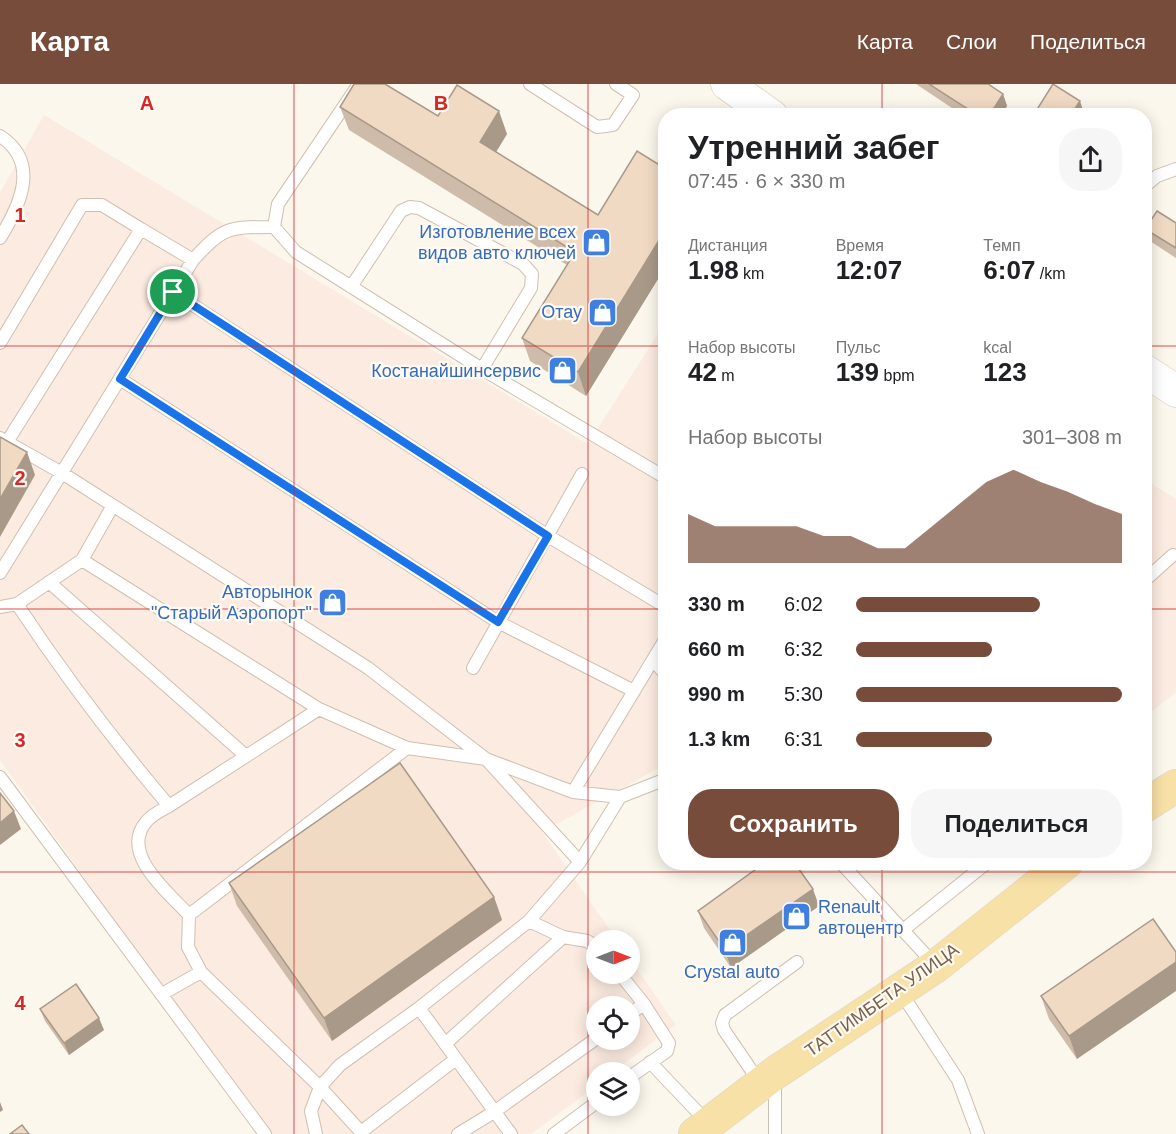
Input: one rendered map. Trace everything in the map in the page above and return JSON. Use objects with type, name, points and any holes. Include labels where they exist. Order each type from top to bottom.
[{"type":"main road","points":[[1152,801],[1176,786]]},
{"type":"main road","name":"ТАТТИМБЕТА УЛИЦА","points":[[702,1129],[768,1078],[936,966],[1057,870]]},
{"type":"street","points":[[742,88],[763,108]]},
{"type":"street","points":[[1152,376],[1176,392]]},
{"type":"lane","points":[[274,227],[278,204],[359,84]]},
{"type":"lane","points":[[530,84],[597,127],[614,125],[633,95],[616,84]]},
{"type":"lane","points":[[0,135],[12,144],[23,162],[24,182],[8,225],[0,238]]},
{"type":"lane","points":[[1152,180],[1176,169]]},
{"type":"lane","points":[[0,343],[82,205],[102,205],[193,260]]},
{"type":"lane","points":[[351,286],[401,211],[410,207],[420,208],[523,264],[532,274],[531,288],[482,369]]},
{"type":"lane","points":[[0,573],[193,260],[213,237],[228,228],[274,227],[296,252],[482,369],[658,473]]},
{"type":"lane","points":[[141,228],[3,440],[62,473],[112,507],[368,668],[486,759],[580,862]]},
{"type":"lane","points":[[173,292],[548,536],[658,602]]},
{"type":"lane","points":[[120,379],[498,622],[634,691]]},
{"type":"lane","points":[[473,668],[582,474]]},
{"type":"lane","points":[[0,607],[17,604],[82,560],[112,507]]},
{"type":"lane","points":[[1152,574],[1173,555]]},
{"type":"lane","points":[[82,560],[319,709],[406,748],[486,759],[573,792],[620,797],[658,782]]},
{"type":"lane","points":[[49,582],[246,756]]},
{"type":"lane","points":[[17,604],[64,676],[119,748],[169,806]]},
{"type":"lane","points":[[573,792],[658,651]]},
{"type":"lane","points":[[652,660],[658,666]]},
{"type":"lane","points":[[319,709],[146,822],[139,840],[141,858],[151,874],[189,915],[188,947],[201,972],[320,1087],[362,1133],[456,1059]]},
{"type":"lane","points":[[189,915],[406,748]]},
{"type":"lane","points":[[0,777],[265,1134]]},
{"type":"lane","points":[[316,1134],[311,1111],[320,1087],[340,1065],[419,1008],[529,921],[580,862],[620,797]]},
{"type":"lane","points":[[847,870],[936,966]]},
{"type":"lane","points":[[903,930],[978,870]]},
{"type":"lane","points":[[529,921],[563,937],[586,941]]},
{"type":"lane","points":[[445,1044],[563,937]]},
{"type":"lane","points":[[775,1134],[768,1078],[724,1030],[722,1023],[725,1015],[797,962]]},
{"type":"lane","points":[[162,994],[201,972]]},
{"type":"lane","points":[[628,984],[669,1043],[667,1051],[640,1070]]},
{"type":"lane","points":[[899,990],[958,1080],[978,1134]]},
{"type":"lane","points":[[640,1007],[644,1004]]},
{"type":"lane","points":[[419,1008],[511,1134]]},
{"type":"lane","points":[[458,1134],[494,1112],[586,1046]]},
{"type":"lane","points":[[650,1062],[702,1129]]},
{"type":"lane","points":[[554,1134],[586,1110]]},
{"type":"shaded area","name":"Авторынок \"Старый Аэропорт\"","points":[[44,115],[588,444],[658,334],[658,768],[542,832],[610,930],[586,930],[586,984],[640,984],[640,973],[676,1025],[626,1062],[586,1062],[586,1093],[531,1134],[268,1134],[0,760],[0,193]]},
{"type":"shaded area","points":[[1152,484],[1176,499],[1176,692],[1152,711]]},
{"type":"building","points":[[354,84],[385,84],[438,116],[457,85],[499,111],[480,142],[598,215],[637,151],[658,164],[658,242],[578,372],[522,338],[575,252],[340,107]]},
{"type":"building","points":[[929,84],[988,84],[1003,94],[994,108],[966,108]]},
{"type":"building","points":[[1053,84],[1080,101],[1075,108],[1038,108]]},
{"type":"building","points":[[1157,211],[1176,223],[1176,248],[1152,233],[1152,218]]},
{"type":"building","points":[[0,437],[27,452],[0,499]]},
{"type":"building","points":[[400,763],[494,897],[324,1018],[229,883]]},
{"type":"building","points":[[0,793],[14,811],[0,823]]},
{"type":"building","points":[[755,870],[800,870],[813,889],[725,950],[698,911]]},
{"type":"building","points":[[1153,919],[1176,952],[1176,962],[1069,1036],[1041,996]]},
{"type":"building","points":[[76,984],[99,1018],[64,1043],[40,1009]]},
{"type":"building","points":[[22,1125],[29,1134],[10,1134]]},
{"type":"place","name":"Изготовление всех видов авто ключей","points":[[597,242]]},
{"type":"place","name":"Отау","points":[[603,312]]},
{"type":"place","name":"Костанайшинсервис","points":[[562,371]]},
{"type":"place","name":"Авторынок \"Старый Аэропорт\"","points":[[333,602]]},
{"type":"place","name":"Renault автоцентр","points":[[797,917]]},
{"type":"place","name":"Crystal auto","points":[[732,943]]},
{"type":"route","points":[[173,292],[548,536],[498,622],[120,379],[173,292]]}]
